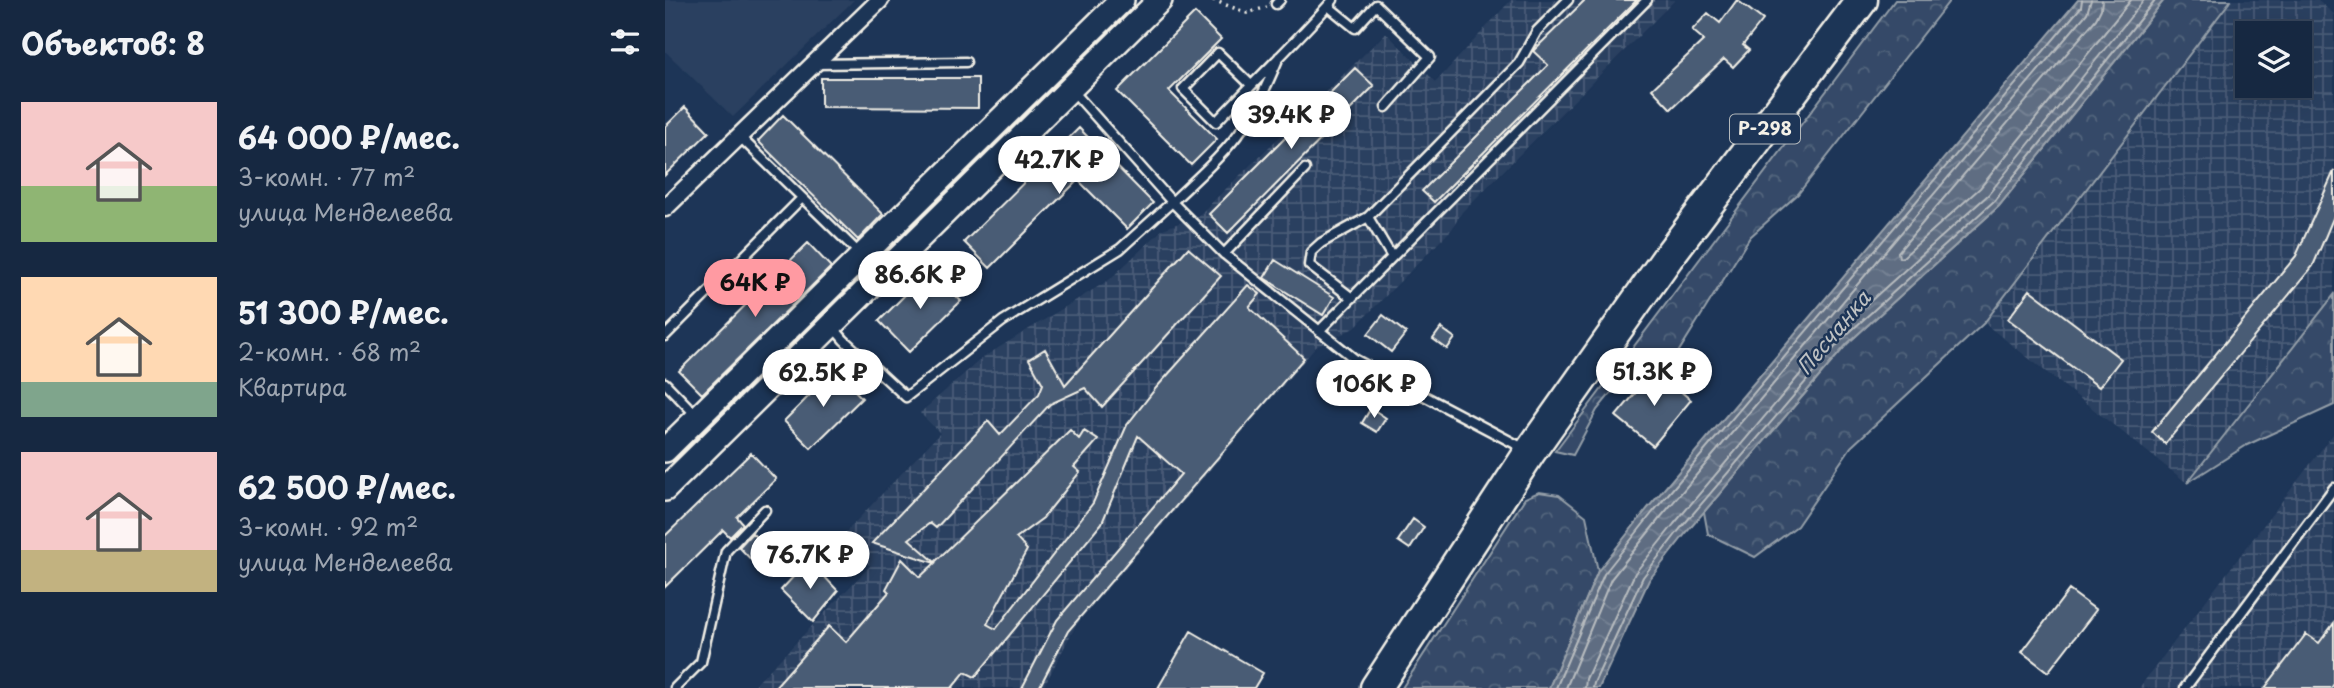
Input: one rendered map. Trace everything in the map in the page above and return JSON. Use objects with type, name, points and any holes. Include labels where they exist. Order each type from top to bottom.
[{"type":"highway","name":"Р-298","points":[[1376,688],[1530,452],[1668,257],[1862,0]]},
{"type":"street","points":[[665,208],[880,0]]},
{"type":"street","points":[[665,450],[1122,0]]},
{"type":"street","points":[[665,489],[1160,0]]},
{"type":"lane","points":[[1352,298],[1309,265],[1311,252],[1321,243],[1368,217],[1519,63],[1537,31],[1568,0]]},
{"type":"lane","points":[[1319,331],[1647,0]]},
{"type":"lane","points":[[1251,85],[1218,53],[1183,89],[1216,121],[1331,3],[1355,28],[1377,5],[1430,57],[1386,107]]},
{"type":"lane","points":[[831,325],[906,397],[1003,321],[1120,250],[1173,202],[1245,125],[1279,57]]},
{"type":"lane","points":[[814,64],[966,62]]},
{"type":"lane","points":[[1070,88],[1224,254],[1319,331],[1356,360],[1530,452]]},
{"type":"lane","points":[[738,136],[862,256]]},
{"type":"lane","points":[[1224,254],[1305,169]]},
{"type":"lane","points":[[665,335],[802,198]]},
{"type":"lane","points":[[1368,217],[1392,257]]},
{"type":"lane","points":[[665,383],[698,418]]},
{"type":"lane","points":[[2185,688],[2334,488]]},
{"type":"lane","points":[[675,688],[701,662],[726,551],[765,510]]},
{"type":"path","points":[[1213,0],[1247,13],[1278,2]]},
{"type":"shaded area","points":[[665,0],[854,0],[733,117],[665,51]]},
{"type":"shaded area","points":[[1511,0],[1675,0],[1462,212],[1452,229],[1354,328],[1316,347],[1076,625],[1043,688],[752,688],[870,566],[843,535],[940,433],[920,413],[982,358],[1109,280],[1163,229],[1198,216],[1386,33],[1436,82]]},
{"type":"shaded area","points":[[2231,0],[2317,0],[2334,14],[2334,295],[2187,483],[1984,323]]},
{"type":"shaded area","points":[[2334,433],[2334,688],[2139,688]]},
{"type":"green space","points":[[1895,0],[1950,0],[1798,194],[1750,237],[1674,359],[1637,361],[1597,410],[1573,455],[1555,451]]},
{"type":"green space","points":[[2164,0],[2231,0],[1984,323],[1851,447],[1797,526],[1755,557],[1708,534],[1704,512],[1847,344],[1999,206]]},
{"type":"green space","points":[[2334,295],[2334,405],[2247,445],[2187,483]]},
{"type":"green space","points":[[1539,492],[1559,495],[1586,516],[1598,571],[1549,688],[1402,688],[1525,498]]},
{"type":"water","name":"Песчанка","points":[[2078,0],[2164,0],[1999,206],[1847,344],[1686,533],[1649,580],[1599,688],[1549,688],[1598,571],[1648,508]]},
{"type":"building","points":[[1585,0],[1637,0],[1434,202],[1422,191],[1548,65],[1533,51]]},
{"type":"building","points":[[1737,0],[1763,20],[1743,45],[1749,50],[1733,67],[1724,59],[1671,109],[1652,89],[1704,40],[1692,30],[1708,13],[1720,23]]},
{"type":"building","points":[[1195,13],[1221,39],[1169,91],[1217,139],[1191,165],[1117,91]]},
{"type":"building","points":[[1355,68],[1374,86],[1228,233],[1209,214]]},
{"type":"building","points":[[821,78],[978,78],[978,108],[821,107]]},
{"type":"building","points":[[685,107],[709,132],[665,175],[665,127]]},
{"type":"building","points":[[783,115],[883,214],[858,240],[758,141]]},
{"type":"building","points":[[1079,128],[1153,203],[1127,229],[1078,180],[990,268],[964,242]]},
{"type":"building","points":[[2334,171],[2334,216],[2313,266],[2165,444],[2152,432],[2296,256]]},
{"type":"building","points":[[808,243],[831,267],[702,394],[679,371]]},
{"type":"building","points":[[1188,248],[1221,276],[1102,407],[1085,388],[1050,404],[936,528],[930,523],[909,539],[935,562],[1070,430],[1079,439],[1084,431],[1098,440],[1074,467],[1080,472],[1043,518],[1016,538],[1027,550],[987,624],[996,629],[1093,503],[1127,425],[1156,388],[1248,285],[1260,294],[1249,307],[1304,358],[1068,631],[1039,688],[1022,688],[1057,620],[1181,474],[1138,436],[1102,523],[975,677],[965,672],[952,688],[774,688],[829,626],[846,642],[889,592],[886,589],[902,559],[920,577],[935,563],[872,543],[988,421],[1000,435],[1039,394],[1043,384],[1029,359],[1045,349],[1065,385]]},
{"type":"building","points":[[1275,260],[1334,297],[1323,315],[1264,278]]},
{"type":"building","points":[[930,270],[961,301],[909,352],[879,321]]},
{"type":"building","points":[[2030,290],[2121,359],[2099,387],[2008,319]]},
{"type":"building","points":[[1383,315],[1406,333],[1391,352],[1368,334]]},
{"type":"building","points":[[1441,328],[1455,338],[1447,349],[1433,339]]},
{"type":"building","points":[[835,370],[862,398],[811,448],[784,421]]},
{"type":"building","points":[[1655,370],[1691,400],[1653,446],[1616,416]]},
{"type":"building","points":[[1371,408],[1386,418],[1377,432],[1362,423]]},
{"type":"building","points":[[751,453],[776,479],[737,517],[743,524],[730,537],[723,530],[665,587],[665,536]]},
{"type":"building","points":[[1413,519],[1424,527],[1410,549],[1398,541]]},
{"type":"building","points":[[752,533],[774,555],[761,570],[739,547]]},
{"type":"building","points":[[809,560],[838,591],[813,622],[781,590]]},
{"type":"building","points":[[2069,590],[2096,610],[2048,672],[2022,652]]},
{"type":"building","points":[[2334,623],[2334,684],[2331,688],[2265,688],[2306,634],[2319,643]]},
{"type":"building","points":[[1191,631],[1263,673],[1254,688],[1158,688]]}]
